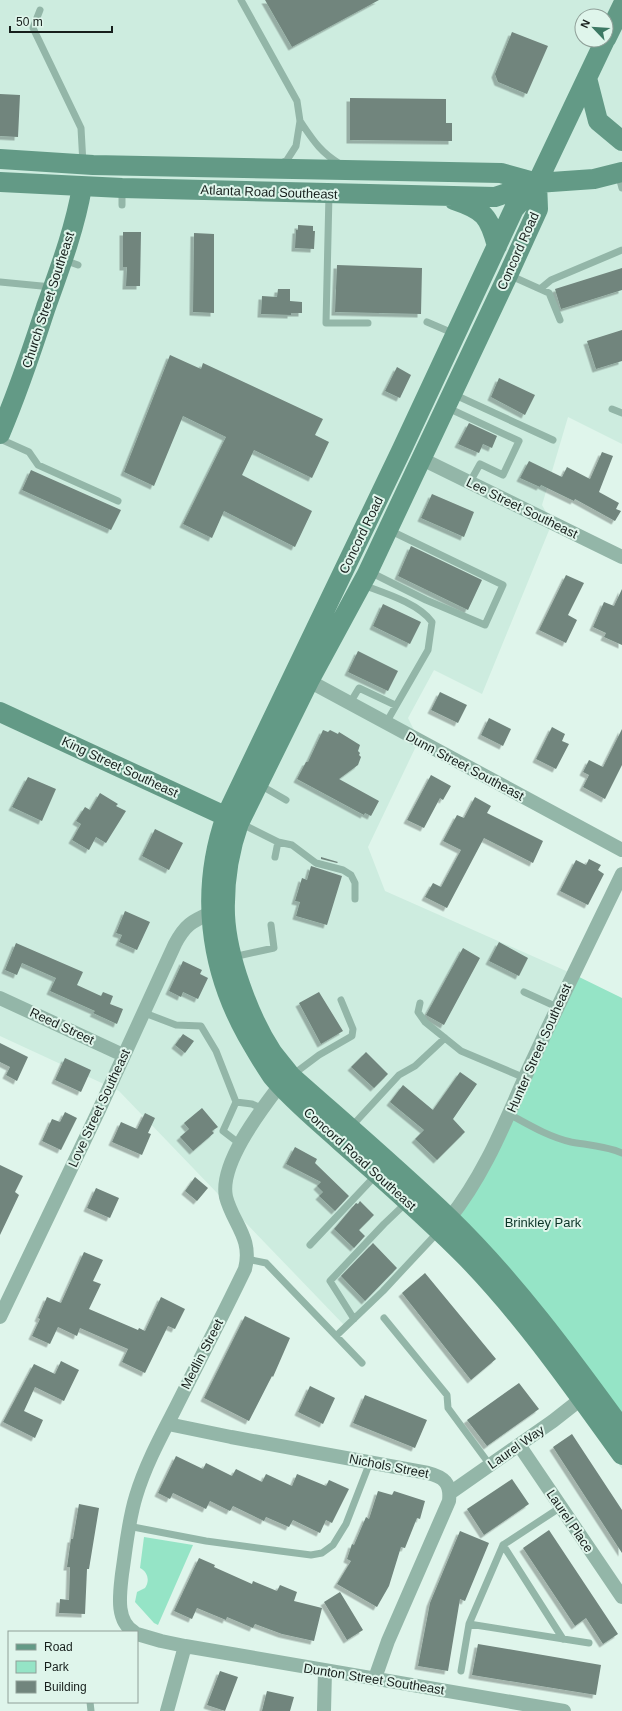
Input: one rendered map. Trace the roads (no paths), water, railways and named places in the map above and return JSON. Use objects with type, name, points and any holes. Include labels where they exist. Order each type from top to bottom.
[{"type":"main road","points":[[614,23],[621,9]]},
{"type":"main road","points":[[537,183],[602,48]]},
{"type":"main road","points":[[587,78],[598,121],[622,141]]},
{"type":"main road","name":"Atlanta Road Southeast","points":[[0,159],[83,164],[352,171],[501,173],[537,183]]},
{"type":"main road","name":"Atlanta Road Southeast","points":[[0,182],[82,187],[122,196],[329,194],[495,197],[537,183],[621,178]]},
{"type":"main road","name":"Concord Road","points":[[233,820],[514,209],[537,183]]},
{"type":"main road","name":"Concord Road","points":[[233,820],[258,784],[308,681],[365,578],[422,459],[538,209],[537,183]]},
{"type":"main road","name":"Church Street Southeast","points":[[0,434],[28,364],[54,288],[70,262],[82,187]]},
{"type":"main road","points":[[441,196],[474,206],[485,215],[494,234],[497,246]]},
{"type":"main road","name":"King Street Southeast","points":[[0,712],[233,820]]},
{"type":"main road","name":"Concord Road Southeast","points":[[233,820],[218,838],[213,868],[211,913],[215,951],[226,989],[240,1022],[254,1048],[286,1080],[350,1129],[444,1225],[529,1306],[562,1347],[622,1429]]},
{"type":"main road","name":"Concord Road Southeast","points":[[233,820],[233,840],[228,871],[225,915],[232,958],[243,993],[286,1080],[292,1098],[408,1201],[444,1225],[468,1260],[538,1340],[582,1398],[622,1455]]},
{"type":"street","name":"Church Street Southeast","points":[[82,187],[83,164]]},
{"type":"street","name":"Lee Street Southeast","points":[[422,459],[622,557]]},
{"type":"street","name":"Dunn Street Southeast","points":[[308,681],[622,850]]},
{"type":"street","name":"Hunter Street Southeast","points":[[444,1225],[473,1187],[509,1114],[557,1007],[622,874]]},
{"type":"street","name":"Love Street Southeast","points":[[0,1317],[175,944],[184,929],[194,920],[211,913]]},
{"type":"street","name":"Reed Street","points":[[0,998],[123,1055]]},
{"type":"street","name":"Medlin Street","points":[[130,1631],[122,1619],[121,1587],[128,1526],[136,1496],[144,1473],[242,1275],[247,1259],[245,1243],[226,1198],[225,1184],[232,1160],[240,1144],[263,1109],[286,1080]]},
{"type":"street","name":"Laurel Way","points":[[450,1493],[490,1466],[582,1398]]},
{"type":"street","name":"Nichols Street","points":[[168,1424],[231,1438],[437,1475],[445,1479],[449,1485],[450,1493]]},
{"type":"street","name":"Laurel Place","points":[[519,1445],[622,1597]]},
{"type":"street","points":[[375,1678],[388,1641],[444,1515],[450,1493]]},
{"type":"street","name":"Medlin Street","points":[[138,1634],[185,1646]]},
{"type":"street","points":[[167,1711],[185,1646]]},
{"type":"street","name":"Dunton Street Southeast","points":[[185,1646],[326,1671],[375,1678],[533,1708],[564,1711]]},
{"type":"street","points":[[324,1711],[326,1671]]},
{"type":"lane","points":[[241,0],[297,101],[300,121],[296,146],[287,160],[273,169]]},
{"type":"lane","points":[[40,10],[33,28],[81,128],[83,164]]},
{"type":"lane","points":[[300,121],[316,145],[328,157],[352,171]]},
{"type":"lane","points":[[329,194],[326,323],[368,323]]},
{"type":"lane","points":[[540,289],[551,280],[622,250]]},
{"type":"lane","points":[[508,275],[549,293],[560,320]]},
{"type":"lane","points":[[0,282],[54,288]]},
{"type":"lane","points":[[427,322],[456,334]]},
{"type":"lane","points":[[449,400],[553,440]]},
{"type":"lane","points":[[449,400],[519,441],[503,475],[480,464],[470,482]]},
{"type":"lane","points":[[612,409],[622,413]]},
{"type":"lane","points":[[0,439],[29,452],[38,465],[118,502]]},
{"type":"lane","points":[[365,578],[426,600],[485,625],[503,585],[388,530]]},
{"type":"lane","points":[[365,578],[392,596],[426,613],[432,622],[428,650],[386,723]]},
{"type":"lane","points":[[350,703],[359,688],[395,705]]},
{"type":"lane","points":[[258,784],[286,800]]},
{"type":"lane","points":[[233,820],[278,842],[292,845],[316,863],[343,870],[351,875],[355,883],[355,899]]},
{"type":"lane","points":[[275,857],[278,842]]},
{"type":"lane","points":[[232,958],[274,948],[271,925]]},
{"type":"lane","points":[[524,992],[557,1007]]},
{"type":"lane","points":[[286,1080],[319,1055],[352,1036],[353,1029],[341,1000]]},
{"type":"lane","points":[[420,1004],[418,1012],[420,1017],[466,1054],[492,1063],[525,1078]]},
{"type":"lane","points":[[142,1012],[176,1025],[201,1026],[216,1051],[236,1102],[223,1131],[240,1144]]},
{"type":"lane","points":[[350,1129],[399,1075],[415,1066],[445,1038]]},
{"type":"lane","points":[[236,1102],[252,1104],[263,1109]]},
{"type":"lane","points":[[509,1114],[551,1136],[570,1142],[613,1149],[622,1153]]},
{"type":"lane","points":[[310,1245],[377,1174]]},
{"type":"lane","points":[[354,1319],[330,1281],[408,1201]]},
{"type":"lane","points":[[336,1336],[383,1290],[444,1225]]},
{"type":"lane","points":[[247,1259],[266,1263],[362,1363]]},
{"type":"lane","points":[[384,1318],[447,1395],[448,1408],[490,1466]]},
{"type":"lane","points":[[128,1526],[206,1541],[311,1555],[322,1552],[333,1545],[346,1524],[370,1462]]},
{"type":"lane","points":[[461,1671],[469,1624],[503,1545],[561,1507]]},
{"type":"lane","points":[[503,1545],[563,1639]]},
{"type":"lane","points":[[469,1624],[589,1643]]},
{"type":"park label","name":"Brinkley Park","points":[[543,1222]]}]
